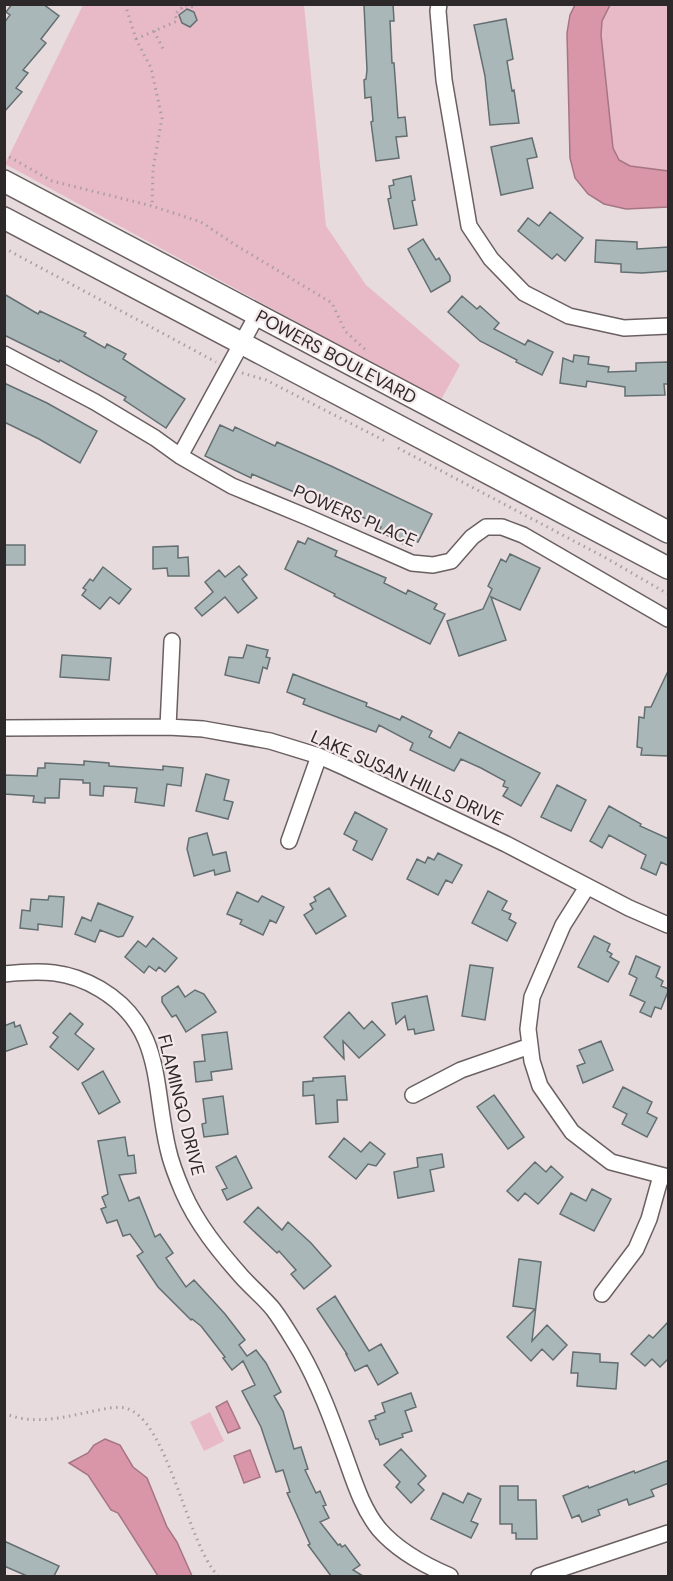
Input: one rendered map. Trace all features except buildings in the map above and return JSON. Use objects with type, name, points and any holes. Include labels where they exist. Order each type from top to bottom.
[{"type":"main road","name":"POWERS BOULEVARD","points":[[4,181],[669,532]]},
{"type":"main road","name":"POWERS BOULEVARD","points":[[4,218],[669,568]]},
{"type":"street","points":[[439,4],[444,80],[469,226],[491,259],[524,293],[570,316],[624,328],[669,326]]},
{"type":"street","points":[[180,456],[257,315]]},
{"type":"street","name":"POWERS PLACE","points":[[4,354],[95,402],[231,486],[411,563],[433,565],[451,561],[472,537],[486,527],[502,527],[523,535],[669,620]]},
{"type":"street","points":[[168,727],[172,641]]},
{"type":"street","name":"LAKE SUSAN HILLS DRIVE","points":[[4,728],[168,727],[203,729],[270,741],[319,756],[506,844],[629,908],[669,925]]},
{"type":"street","points":[[289,841],[319,756]]},
{"type":"street","points":[[587,887],[563,924],[532,997],[528,1029],[532,1061],[540,1086],[572,1132],[610,1162],[665,1177],[636,1249],[602,1294]]},
{"type":"street","name":"FLAMINGO DRIVE","points":[[4,974],[33,970],[63,973],[87,981],[110,995],[131,1013],[148,1043],[157,1078],[168,1149],[183,1191],[200,1226],[241,1276],[273,1309],[301,1352],[324,1398],[365,1509],[380,1530],[400,1549],[428,1567],[450,1576]]},
{"type":"street","points":[[413,1095],[461,1070],[530,1046]]},
{"type":"street","points":[[538,1576],[669,1533]]},
{"type":"path","points":[[125,4],[136,39],[151,68],[162,118],[153,169],[152,206]]},
{"type":"path","points":[[177,4],[181,9]]},
{"type":"path","points":[[136,39],[177,21],[175,14],[185,5],[194,7]]},
{"type":"path","points":[[154,31],[164,51]]},
{"type":"path","points":[[4,153],[52,181],[152,206],[201,222],[332,303],[345,331],[368,352]]},
{"type":"path","points":[[4,248],[228,369],[266,380],[303,398],[606,558],[669,594]]},
{"type":"path","points":[[4,1413],[18,1419],[56,1419],[109,1408],[124,1408],[137,1413],[148,1424],[164,1456],[210,1568],[218,1576]]},
{"type":"shaded area","points":[[83,5],[304,5],[326,226],[366,285],[460,365],[441,400],[5,164]]},
{"type":"shaded area","points":[[575,5],[610,5],[602,21],[601,35],[613,148],[619,160],[630,166],[668,171],[668,207],[626,209],[604,204],[588,194],[575,178],[570,158],[567,33],[570,15]]},
{"type":"shaded area","points":[[610,5],[668,5],[668,171],[630,166],[619,160],[613,148],[601,35],[602,21]]},
{"type":"shaded area","points":[[227,1401],[240,1428],[228,1433],[216,1407]]},
{"type":"shaded area","points":[[210,1412],[224,1441],[204,1451],[190,1422]]},
{"type":"shaded area","points":[[105,1439],[120,1445],[133,1467],[147,1478],[167,1527],[177,1542],[192,1576],[158,1576],[118,1513],[111,1510],[88,1475],[69,1463],[88,1453],[94,1445]]},
{"type":"shaded area","points":[[250,1450],[260,1477],[244,1483],[234,1456]]}]
